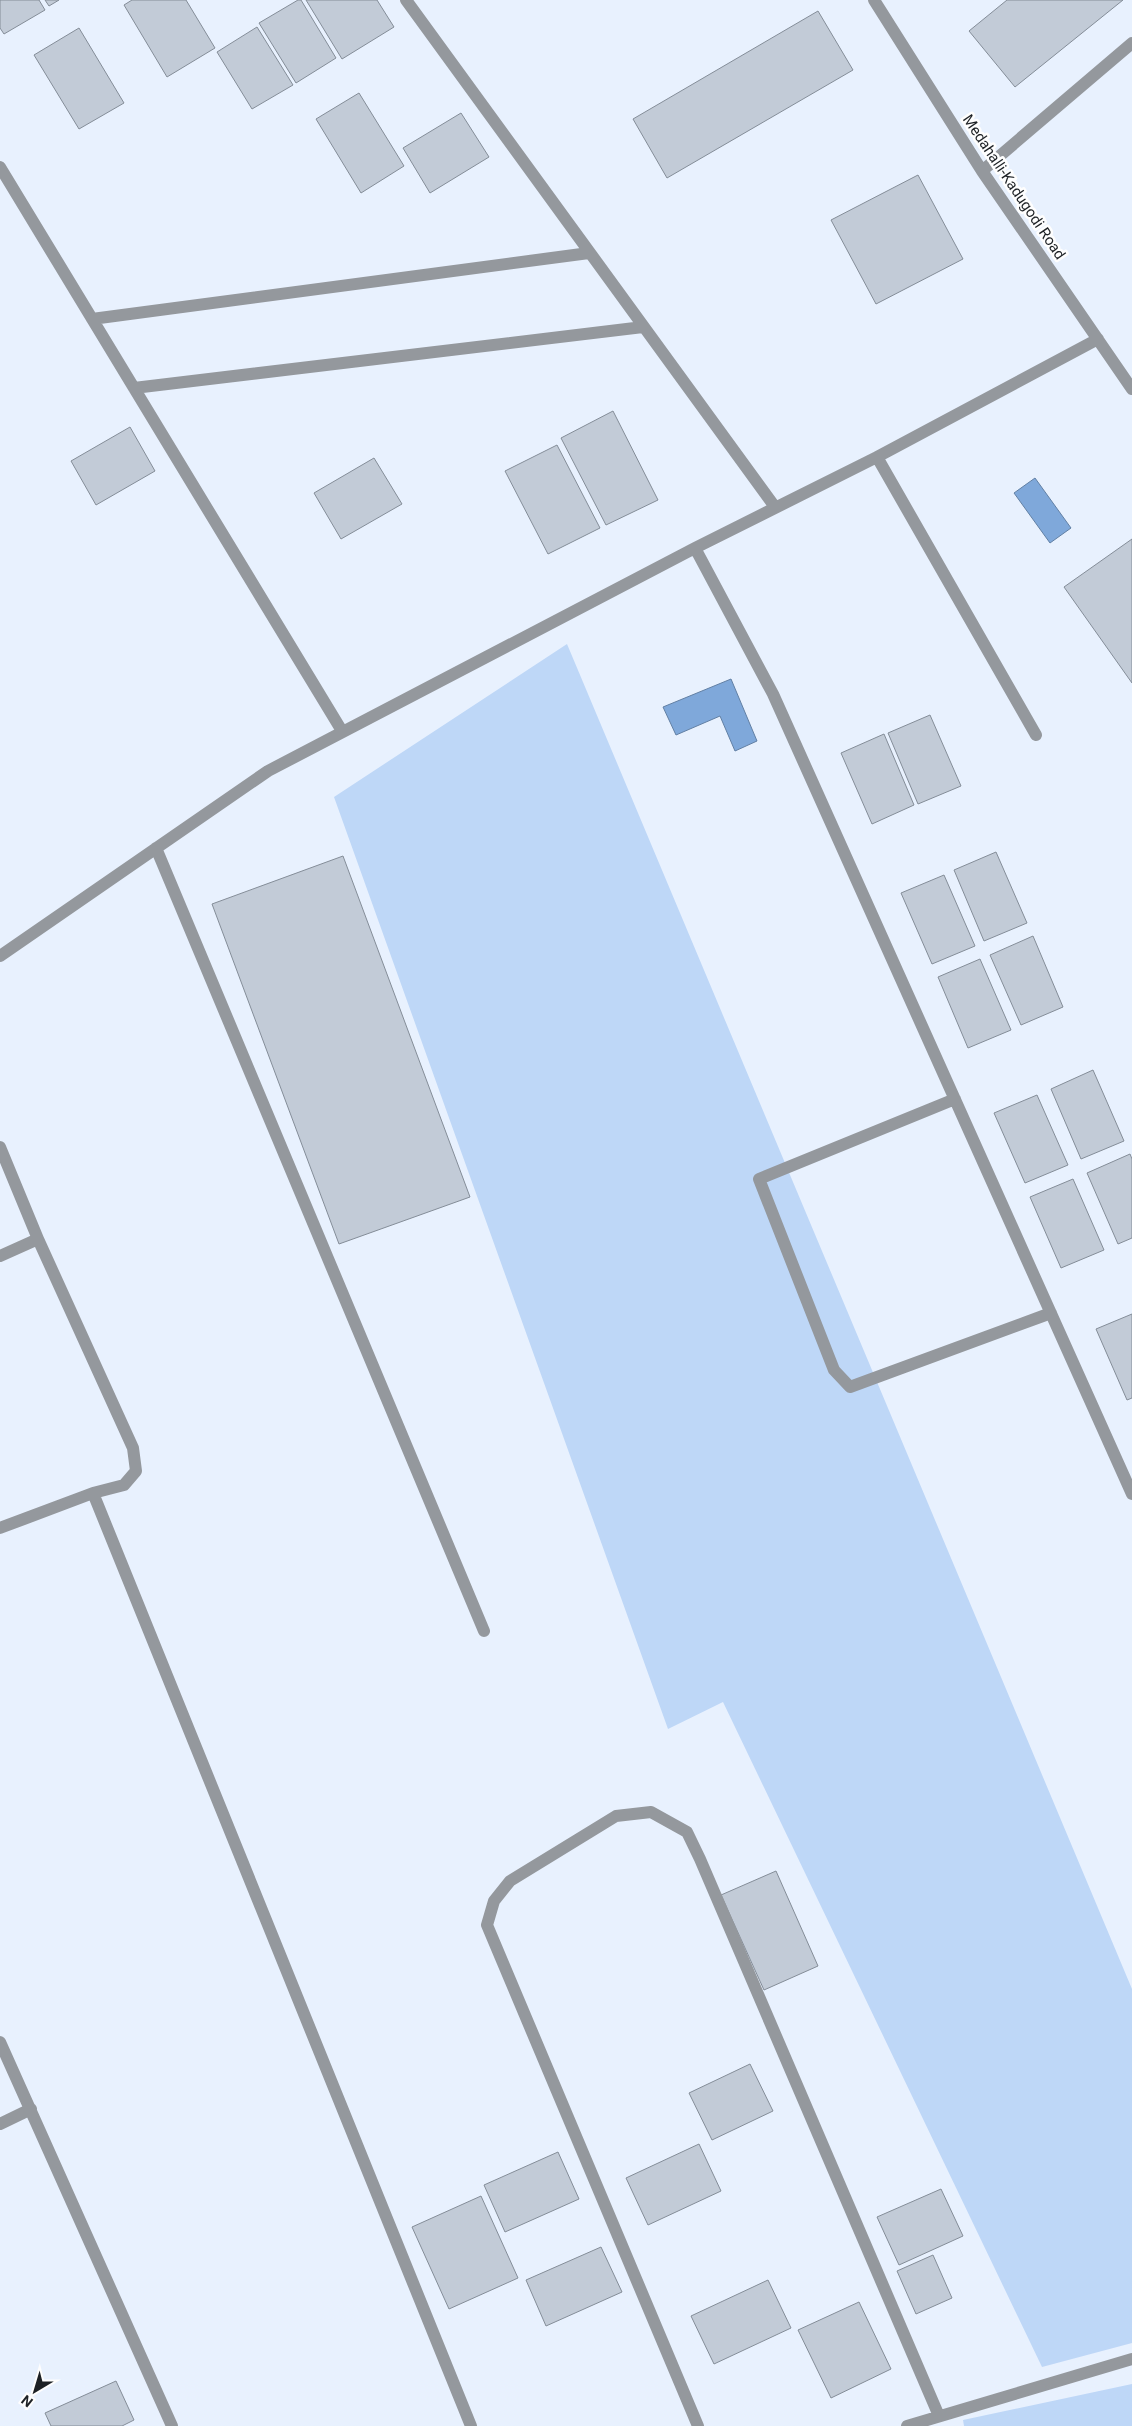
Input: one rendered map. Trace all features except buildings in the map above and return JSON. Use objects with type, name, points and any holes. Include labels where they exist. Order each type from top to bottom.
[{"type":"street","points":[[406,0],[775,508]]},
{"type":"street","name":"Medahalli-Kadugodi Road","points":[[874,0],[982,171],[1132,389]]},
{"type":"street","points":[[982,171],[1132,43]]},
{"type":"street","points":[[0,167],[342,731]]},
{"type":"street","points":[[92,319],[590,253]]},
{"type":"street","points":[[134,388],[643,327]]},
{"type":"street","points":[[0,956],[268,770],[695,548],[877,457],[1098,339]]},
{"type":"street","points":[[877,457],[1036,735]]},
{"type":"street","points":[[695,548],[774,694],[1132,1494]]},
{"type":"street","points":[[156,848],[484,1631]]},
{"type":"street","points":[[955,1099],[759,1179],[834,1370],[850,1387],[1051,1313]]},
{"type":"street","points":[[0,1147],[38,1239],[133,1448],[136,1471],[124,1485],[93,1493],[0,1528]]},
{"type":"street","points":[[0,1256],[38,1239]]},
{"type":"street","points":[[93,1493],[471,2426]]},
{"type":"street","points":[[698,2426],[487,1925],[494,1901],[510,1881],[616,1816],[651,1812],[687,1832],[700,1859],[939,2416]]},
{"type":"street","points":[[0,2042],[172,2426]]},
{"type":"street","points":[[0,2124],[31,2109]]},
{"type":"street","points":[[907,2426],[1132,2359]]},
{"type":"shaded area","points":[[1035,478],[1071,528],[1050,543],[1014,493]]},
{"type":"shaded area","points":[[567,644],[1132,1989],[1132,2343],[1042,2367],[723,1702],[668,1729],[334,797]]},
{"type":"shaded area","points":[[731,679],[757,741],[735,751],[720,716],[676,735],[663,707]]},
{"type":"shaded area","points":[[1132,2384],[1132,2426],[964,2426],[963,2420]]}]
